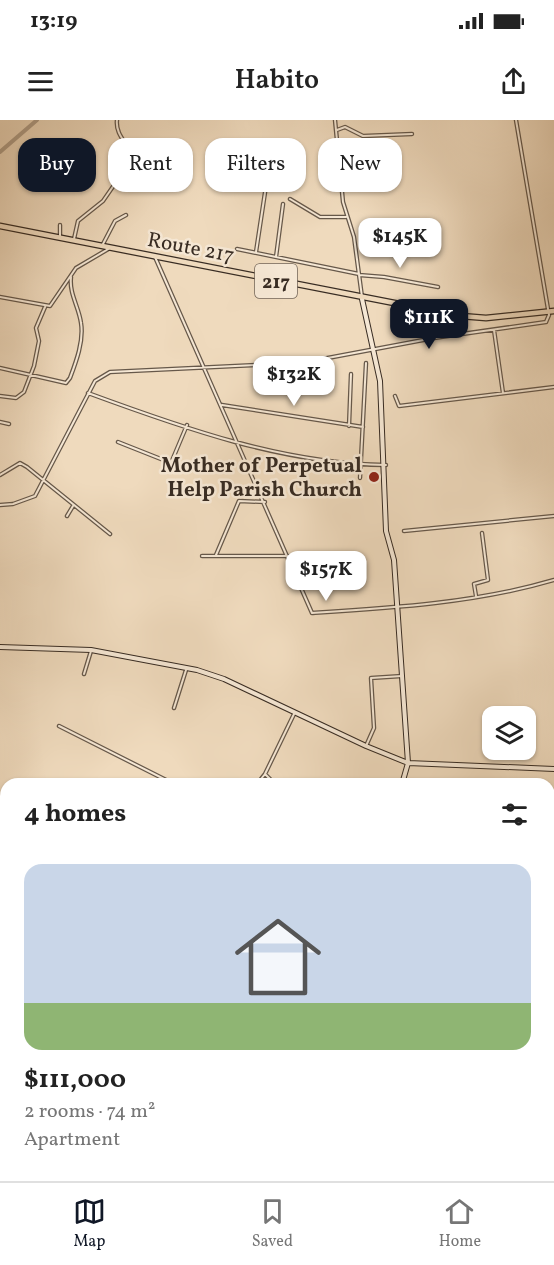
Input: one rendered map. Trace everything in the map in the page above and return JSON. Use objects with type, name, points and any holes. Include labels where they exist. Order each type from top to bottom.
[{"type":"main road","name":"Route 217","points":[[0,226],[461,316],[486,318],[551,311]]},
{"type":"street","points":[[73,241],[78,221],[103,201],[132,159],[131,151],[120,138],[117,120]]},
{"type":"street","points":[[335,120],[346,217],[354,237],[362,298],[375,349],[380,381],[386,465],[386,531],[394,560],[408,763],[404,778]]},
{"type":"street","points":[[0,505],[13,504],[35,496],[95,381],[110,372],[301,363],[546,322],[551,311],[516,120]]},
{"type":"street","points":[[336,130],[345,127],[363,136],[412,134]]},
{"type":"street","points":[[256,252],[265,192]]},
{"type":"street","points":[[290,199],[320,217],[346,217]]},
{"type":"street","points":[[276,257],[283,204]]},
{"type":"street","points":[[102,246],[115,221],[126,215]]},
{"type":"street","points":[[60,225],[60,238]]},
{"type":"street","points":[[0,297],[45,307],[50,306],[69,282],[76,268],[110,248]]},
{"type":"street","points":[[237,249],[359,275],[438,287]]},
{"type":"street","points":[[155,257],[312,613],[397,607],[476,596],[553,581]]},
{"type":"street","points":[[0,368],[66,383],[70,378],[80,344],[82,324],[69,282]]},
{"type":"street","points":[[0,396],[16,398],[24,392],[39,341],[36,328],[45,307]]},
{"type":"street","points":[[494,330],[503,394]]},
{"type":"street","points":[[360,478],[366,363]]},
{"type":"street","points":[[349,426],[351,374]]},
{"type":"street","points":[[395,396],[399,406],[554,387]]},
{"type":"street","points":[[88,393],[238,443],[361,465],[386,465]]},
{"type":"street","points":[[222,405],[363,427]]},
{"type":"street","points":[[0,422],[9,424]]},
{"type":"street","points":[[118,442],[171,462],[186,425]]},
{"type":"street","points":[[0,475],[20,463],[110,534]]},
{"type":"street","points":[[215,556],[239,501],[264,502]]},
{"type":"street","points":[[67,516],[73,506]]},
{"type":"street","points":[[404,531],[554,516]]},
{"type":"street","points":[[476,596],[474,584],[488,580],[482,533]]},
{"type":"street","points":[[202,556],[288,556]]},
{"type":"street","points":[[0,647],[91,650],[187,667],[224,679],[366,746],[408,763],[554,769]]},
{"type":"street","points":[[84,674],[91,650]]},
{"type":"street","points":[[174,708],[187,667]]},
{"type":"street","points":[[366,746],[374,728],[371,678],[402,676]]},
{"type":"street","points":[[262,778],[295,712]]},
{"type":"street","points":[[59,726],[162,778]]},
{"type":"street","points":[[265,774],[269,778]]},
{"type":"waterway","points":[[0,152],[37,120]]},
{"type":"place","name":"Mother of Perpetual Help Parish Church","points":[[374,477]]}]
